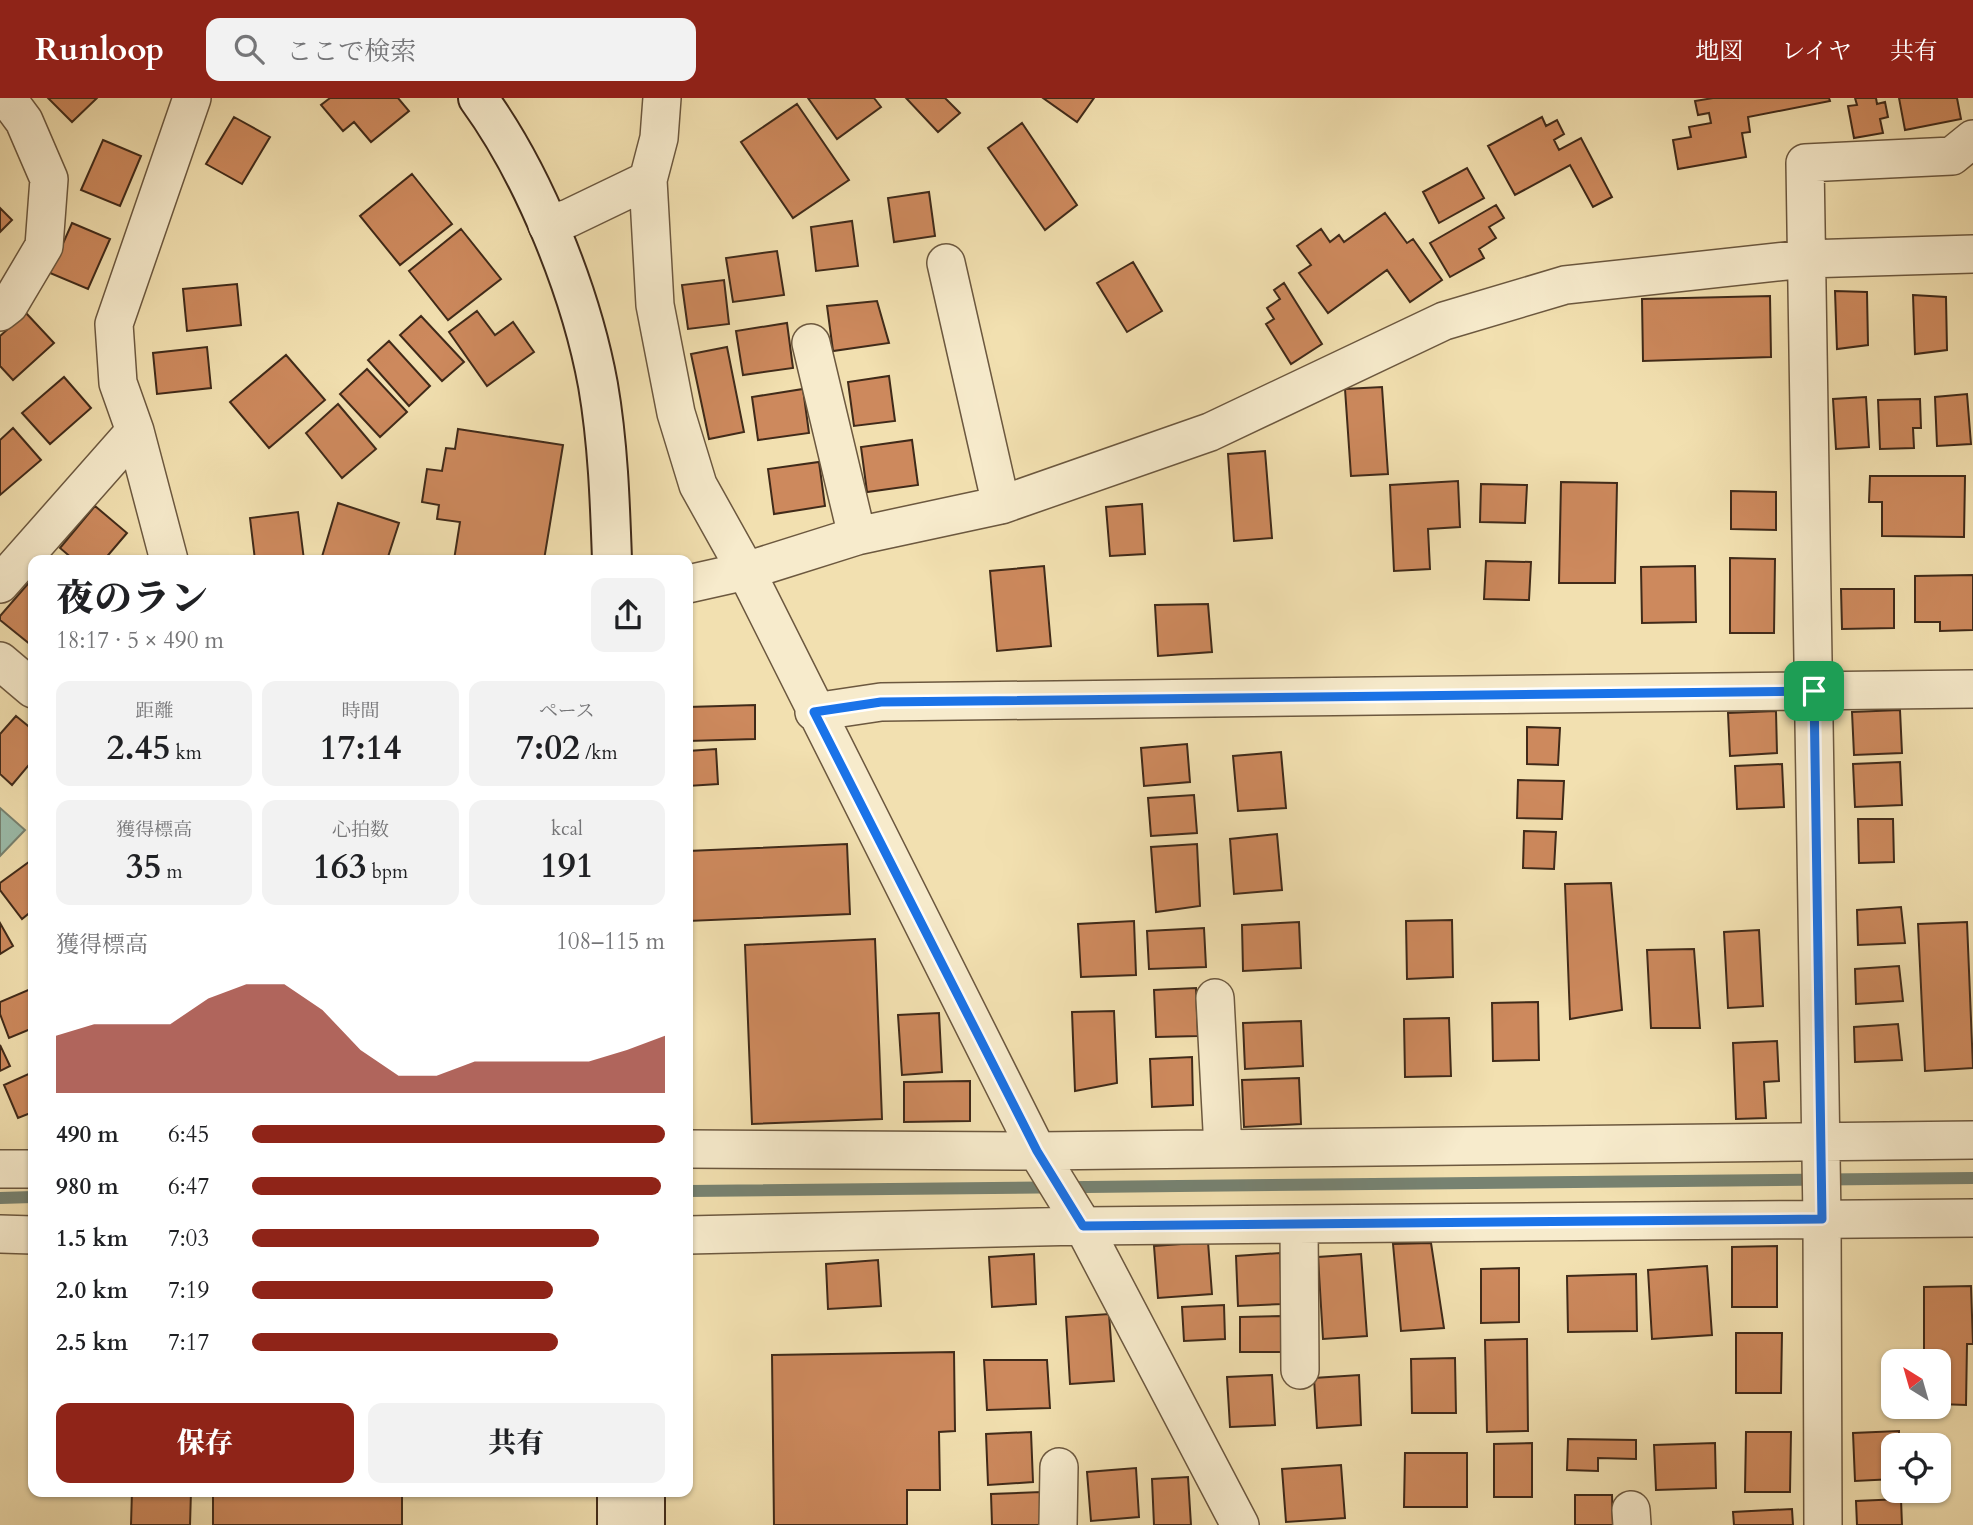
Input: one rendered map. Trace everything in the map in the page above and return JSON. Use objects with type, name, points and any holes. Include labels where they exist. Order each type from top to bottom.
[{"type":"main road","points":[[478,98],[591,270],[621,380],[633,481],[637,555]]},
{"type":"main road","points":[[507,98],[558,191],[558,221],[569,278],[598,384],[610,483],[612,555]]},
{"type":"main road","points":[[617,1497],[617,1525]]},
{"type":"main road","points":[[645,1497],[645,1525]]},
{"type":"street","points":[[0,312],[9,305],[44,246],[49,179],[24,121],[7,98]]},
{"type":"street","points":[[168,555],[135,430],[118,383],[114,324],[192,98]]},
{"type":"street","points":[[662,98],[659,138],[649,180],[655,305],[676,413],[698,485],[746,571],[814,712],[1037,1151],[1083,1226],[1240,1525]]},
{"type":"street","points":[[1823,1525],[1821,1140],[1805,163],[1952,156],[1973,139]]},
{"type":"street","points":[[558,221],[649,180]]},
{"type":"street","points":[[693,583],[746,571],[858,536],[1001,505],[1210,432],[1444,321],[1565,285],[1805,259],[1973,254]]},
{"type":"street","points":[[946,263],[1001,505]]},
{"type":"street","points":[[811,343],[858,536]]},
{"type":"street","points":[[0,584],[135,430]]},
{"type":"street","points":[[0,661],[28,685]]},
{"type":"street","points":[[814,712],[881,702],[1973,689]]},
{"type":"street","points":[[1215,998],[1223,1149]]},
{"type":"street","points":[[693,1149],[1037,1151],[1973,1140]]},
{"type":"street","points":[[0,1170],[28,1169]]},
{"type":"street","points":[[693,1235],[1083,1226],[1973,1218]]},
{"type":"street","points":[[1299,1225],[1300,1370]]},
{"type":"street","points":[[0,1234],[28,1235]]},
{"type":"street","points":[[1058,1525],[1059,1468]]},
{"type":"shaded area","points":[[0,808],[25,830],[0,856]]},
{"type":"building","points":[[48,98],[97,98],[72,122]]},
{"type":"building","points":[[330,98],[398,98],[409,111],[371,142],[354,122],[343,131],[321,105]]},
{"type":"building","points":[[808,98],[874,98],[881,107],[837,139]]},
{"type":"building","points":[[906,98],[945,98],[960,113],[938,132]]},
{"type":"building","points":[[1043,98],[1094,98],[1077,122]]},
{"type":"building","points":[[1713,98],[1829,98],[1830,101],[1748,117],[1750,132],[1742,133],[1746,157],[1678,169],[1673,140],[1691,137],[1689,127],[1711,123],[1709,113],[1698,115],[1695,101]]},
{"type":"building","points":[[1855,98],[1876,98],[1877,104],[1885,102],[1888,117],[1880,119],[1883,133],[1854,138],[1848,106],[1857,105]]},
{"type":"building","points":[[1899,98],[1957,98],[1961,119],[1905,130]]},
{"type":"building","points":[[797,104],[849,180],[793,218],[741,142]]},
{"type":"building","points":[[234,117],[270,137],[242,184],[206,164]]},
{"type":"building","points":[[1542,117],[1546,126],[1557,120],[1564,134],[1554,140],[1559,150],[1581,138],[1612,197],[1593,207],[1570,165],[1515,195],[1488,146]]},
{"type":"building","points":[[1022,123],[1077,205],[1045,230],[988,148]]},
{"type":"building","points":[[103,140],[141,156],[120,206],[81,190]]},
{"type":"building","points":[[1467,168],[1484,198],[1439,223],[1423,192]]},
{"type":"building","points":[[412,174],[452,224],[400,265],[360,216]]},
{"type":"building","points":[[929,192],[935,236],[894,242],[888,198]]},
{"type":"building","points":[[1496,205],[1504,218],[1489,227],[1496,238],[1479,249],[1484,258],[1450,277],[1430,243]]},
{"type":"building","points":[[0,208],[12,220],[0,232]]},
{"type":"building","points":[[1385,213],[1407,243],[1413,239],[1442,280],[1410,302],[1387,270],[1328,313],[1299,273],[1311,265],[1297,246],[1321,229],[1330,242],[1339,235],[1344,242]]},
{"type":"building","points":[[852,221],[858,266],[816,271],[811,227]]},
{"type":"building","points":[[72,223],[110,239],[88,289],[50,273]]},
{"type":"building","points":[[461,229],[501,279],[448,320],[409,271]]},
{"type":"building","points":[[777,251],[784,295],[733,302],[726,258]]},
{"type":"building","points":[[1133,262],[1162,311],[1127,332],[1097,283]]},
{"type":"building","points":[[724,280],[729,324],[688,329],[682,285]]},
{"type":"building","points":[[1284,283],[1322,344],[1291,364],[1266,324],[1274,319],[1267,308],[1280,299],[1274,290]]},
{"type":"building","points":[[237,284],[241,325],[187,331],[183,289]]},
{"type":"building","points":[[1835,291],[1867,292],[1868,345],[1837,349]]},
{"type":"building","points":[[1913,295],[1946,297],[1947,350],[1915,354]]},
{"type":"building","points":[[1770,296],[1771,357],[1643,361],[1642,299]]},
{"type":"building","points":[[877,301],[889,343],[833,351],[827,306]]},
{"type":"building","points":[[477,311],[495,335],[513,322],[534,352],[487,386],[449,332]]},
{"type":"building","points":[[26,313],[54,343],[13,380],[0,366],[0,336]]},
{"type":"building","points":[[421,316],[464,362],[442,381],[400,335]]},
{"type":"building","points":[[787,323],[793,368],[743,375],[736,331]]},
{"type":"building","points":[[389,341],[430,386],[409,406],[368,360]]},
{"type":"building","points":[[207,347],[211,388],[157,394],[153,353]]},
{"type":"building","points":[[727,347],[744,432],[709,439],[691,354]]},
{"type":"building","points":[[286,355],[325,400],[269,448],[230,402]]},
{"type":"building","points":[[367,369],[407,412],[380,437],[340,394]]},
{"type":"building","points":[[889,376],[895,421],[854,426],[848,382]]},
{"type":"building","points":[[64,377],[91,408],[50,444],[22,413]]},
{"type":"building","points":[[1382,387],[1388,474],[1351,476],[1345,389]]},
{"type":"building","points":[[803,389],[809,433],[758,440],[752,397]]},
{"type":"building","points":[[1967,394],[1971,444],[1937,446],[1935,397]]},
{"type":"building","points":[[1866,397],[1869,447],[1836,449],[1833,399]]},
{"type":"building","points":[[1920,399],[1921,428],[1913,428],[1914,448],[1880,449],[1878,400]]},
{"type":"building","points":[[338,404],[376,449],[342,478],[306,433]]},
{"type":"building","points":[[13,428],[41,460],[0,495],[0,440]]},
{"type":"building","points":[[458,429],[563,445],[545,555],[455,555],[460,522],[437,519],[439,505],[422,502],[427,469],[442,471],[446,448],[455,449]]},
{"type":"building","points":[[912,440],[918,485],[867,492],[861,447]]},
{"type":"building","points":[[1265,451],[1272,538],[1234,541],[1228,454]]},
{"type":"building","points":[[819,462],[825,506],[774,514],[768,469]]},
{"type":"building","points":[[1870,476],[1965,476],[1964,537],[1882,536],[1882,502],[1869,502]]},
{"type":"building","points":[[1458,481],[1460,527],[1428,529],[1430,569],[1394,571],[1390,485]]},
{"type":"building","points":[[1561,482],[1617,483],[1615,583],[1559,583]]},
{"type":"building","points":[[1481,484],[1527,485],[1525,523],[1480,522]]},
{"type":"building","points":[[1731,491],[1776,492],[1776,530],[1731,529]]},
{"type":"building","points":[[338,503],[399,523],[389,555],[322,555]]},
{"type":"building","points":[[1142,504],[1145,554],[1110,556],[1106,507]]},
{"type":"building","points":[[95,506],[127,533],[108,555],[68,555],[60,548]]},
{"type":"building","points":[[298,512],[303,555],[254,555],[250,518]]},
{"type":"building","points":[[1730,558],[1775,559],[1774,633],[1730,633]]},
{"type":"building","points":[[1486,561],[1531,562],[1529,600],[1484,599]]},
{"type":"building","points":[[1044,566],[1051,646],[997,651],[990,571]]},
{"type":"building","points":[[1695,566],[1696,622],[1642,623],[1641,567]]},
{"type":"building","points":[[1973,575],[1973,630],[1940,631],[1940,622],[1915,622],[1915,576]]},
{"type":"building","points":[[28,584],[28,643],[0,620],[0,616]]},
{"type":"building","points":[[1841,589],[1894,589],[1894,628],[1842,629]]},
{"type":"building","points":[[1208,604],[1212,652],[1158,656],[1155,605]]},
{"type":"building","points":[[755,705],[755,739],[693,741],[693,707]]},
{"type":"building","points":[[1900,710],[1902,753],[1854,755],[1852,712]]},
{"type":"building","points":[[1776,711],[1777,753],[1730,756],[1728,713]]},
{"type":"building","points":[[16,716],[28,726],[28,766],[12,785],[0,774],[0,734]]},
{"type":"building","points":[[1527,727],[1560,728],[1558,765],[1527,764]]},
{"type":"building","points":[[1187,744],[1190,782],[1144,786],[1141,748]]},
{"type":"building","points":[[716,749],[718,784],[693,786],[693,751]]},
{"type":"building","points":[[1281,752],[1286,808],[1238,811],[1233,756]]},
{"type":"building","points":[[1900,762],[1902,805],[1855,807],[1853,764]]},
{"type":"building","points":[[1782,764],[1784,807],[1737,809],[1735,766]]},
{"type":"building","points":[[1518,780],[1564,781],[1562,819],[1517,818]]},
{"type":"building","points":[[1194,795],[1197,833],[1151,836],[1148,798]]},
{"type":"building","points":[[1858,819],[1893,819],[1894,862],[1859,863]]},
{"type":"building","points":[[1524,831],[1556,832],[1554,869],[1523,868]]},
{"type":"building","points":[[1277,834],[1282,890],[1234,894],[1230,839]]},
{"type":"building","points":[[847,844],[850,914],[693,921],[693,851]]},
{"type":"building","points":[[1197,844],[1200,906],[1156,912],[1151,847]]},
{"type":"building","points":[[28,863],[28,914],[22,919],[0,890],[0,883]]},
{"type":"building","points":[[1611,883],[1622,1010],[1570,1019],[1565,884]]},
{"type":"building","points":[[1901,907],[1905,943],[1858,945],[1857,910]]},
{"type":"building","points":[[1452,920],[1453,977],[1407,979],[1406,921]]},
{"type":"building","points":[[1134,921],[1136,975],[1081,977],[1078,924]]},
{"type":"building","points":[[1299,922],[1301,968],[1243,971],[1242,925]]},
{"type":"building","points":[[1967,922],[1973,1068],[1925,1071],[1918,924]]},
{"type":"building","points":[[0,923],[13,946],[0,954]]},
{"type":"building","points":[[1204,928],[1206,967],[1149,969],[1147,931]]},
{"type":"building","points":[[1759,930],[1763,1006],[1728,1008],[1724,932]]},
{"type":"building","points":[[875,939],[882,1119],[752,1124],[745,945]]},
{"type":"building","points":[[1694,949],[1700,1028],[1651,1028],[1647,950]]},
{"type":"building","points":[[1899,966],[1903,1001],[1856,1004],[1855,969]]},
{"type":"building","points":[[1196,988],[1198,1036],[1156,1037],[1154,990]]},
{"type":"building","points":[[28,990],[28,1030],[9,1038],[0,1014],[0,1002]]},
{"type":"building","points":[[1538,1002],[1539,1060],[1493,1061],[1492,1003]]},
{"type":"building","points":[[1114,1011],[1117,1083],[1075,1091],[1072,1012]]},
{"type":"building","points":[[939,1013],[942,1072],[902,1075],[898,1015]]},
{"type":"building","points":[[1449,1018],[1451,1076],[1405,1077],[1404,1019]]},
{"type":"building","points":[[1301,1021],[1303,1066],[1245,1069],[1243,1023]]},
{"type":"building","points":[[1898,1024],[1902,1060],[1855,1062],[1854,1027]]},
{"type":"building","points":[[1777,1041],[1779,1081],[1764,1082],[1766,1118],[1736,1119],[1733,1043]]},
{"type":"building","points":[[0,1045],[10,1066],[0,1071]]},
{"type":"building","points":[[1192,1057],[1193,1105],[1152,1107],[1150,1059]]},
{"type":"building","points":[[28,1074],[28,1114],[18,1118],[4,1085]]},
{"type":"building","points":[[1299,1078],[1301,1124],[1244,1127],[1242,1080]]},
{"type":"building","points":[[970,1081],[970,1121],[904,1122],[904,1082]]},
{"type":"building","points":[[1208,1242],[1212,1294],[1158,1298],[1154,1246]]},
{"type":"building","points":[[1431,1243],[1444,1328],[1401,1331],[1393,1244]]},
{"type":"building","points":[[1777,1246],[1777,1307],[1732,1307],[1732,1247]]},
{"type":"building","points":[[1280,1253],[1282,1304],[1238,1306],[1236,1256]]},
{"type":"building","points":[[1034,1254],[1036,1304],[992,1307],[989,1257]]},
{"type":"building","points":[[1361,1254],[1367,1336],[1323,1339],[1318,1257]]},
{"type":"building","points":[[878,1260],[881,1306],[828,1309],[826,1264]]},
{"type":"building","points":[[1707,1266],[1712,1335],[1652,1339],[1648,1270]]},
{"type":"building","points":[[1519,1268],[1519,1322],[1481,1323],[1481,1269]]},
{"type":"building","points":[[1636,1274],[1637,1331],[1568,1332],[1567,1276]]},
{"type":"building","points":[[1971,1286],[1973,1344],[1967,1344],[1966,1405],[1951,1404],[1951,1349],[1924,1349],[1924,1287]]},
{"type":"building","points":[[1224,1305],[1225,1339],[1184,1341],[1182,1307]]},
{"type":"building","points":[[1109,1314],[1114,1381],[1070,1384],[1066,1317]]},
{"type":"building","points":[[1281,1316],[1282,1352],[1240,1352],[1240,1317]]},
{"type":"building","points":[[1736,1333],[1782,1333],[1781,1393],[1736,1393]]},
{"type":"building","points":[[1527,1339],[1528,1431],[1487,1432],[1485,1340]]},
{"type":"building","points":[[954,1352],[955,1431],[939,1432],[940,1490],[907,1490],[907,1525],[774,1525],[772,1355]]},
{"type":"building","points":[[1455,1358],[1456,1413],[1412,1413],[1411,1359]]},
{"type":"building","points":[[984,1360],[1047,1360],[1050,1408],[987,1410]]},
{"type":"building","points":[[1272,1375],[1275,1425],[1230,1427],[1227,1377]]},
{"type":"building","points":[[1359,1375],[1361,1425],[1317,1428],[1314,1378]]},
{"type":"building","points":[[1899,1431],[1881,1433],[1881,1480],[1855,1481],[1853,1433]]},
{"type":"building","points":[[1031,1432],[1033,1482],[988,1485],[986,1434]]},
{"type":"building","points":[[1746,1432],[1791,1432],[1790,1492],[1745,1492]]},
{"type":"building","points":[[1568,1439],[1636,1440],[1636,1459],[1598,1458],[1598,1471],[1567,1470]]},
{"type":"building","points":[[1532,1443],[1532,1497],[1494,1497],[1494,1444]]},
{"type":"building","points":[[1715,1443],[1716,1488],[1656,1490],[1654,1445]]},
{"type":"building","points":[[1405,1453],[1467,1453],[1467,1507],[1404,1507]]},
{"type":"building","points":[[1341,1465],[1345,1518],[1286,1522],[1282,1469]]},
{"type":"building","points":[[1136,1468],[1139,1517],[1091,1521],[1087,1472]]},
{"type":"building","points":[[1188,1477],[1191,1525],[1154,1525],[1152,1479]]},
{"type":"building","points":[[1041,1492],[1041,1525],[992,1525],[991,1494]]},
{"type":"building","points":[[1575,1495],[1612,1495],[1613,1525],[1575,1525]]},
{"type":"building","points":[[132,1497],[191,1497],[190,1525],[131,1525]]},
{"type":"building","points":[[213,1497],[402,1497],[402,1525],[213,1525]]},
{"type":"building","points":[[1881,1500],[1881,1503],[1901,1503],[1902,1525],[1857,1525],[1856,1501]]},
{"type":"building","points":[[1792,1509],[1793,1525],[1734,1525],[1733,1512]]},
{"type":"waterway","points":[[693,1191],[1973,1178]]},
{"type":"waterway","points":[[0,1198],[28,1197]]},
{"type":"route","points":[[1814,691],[1822,1219],[1083,1226],[1037,1151],[814,712],[881,702],[1814,691]]}]
